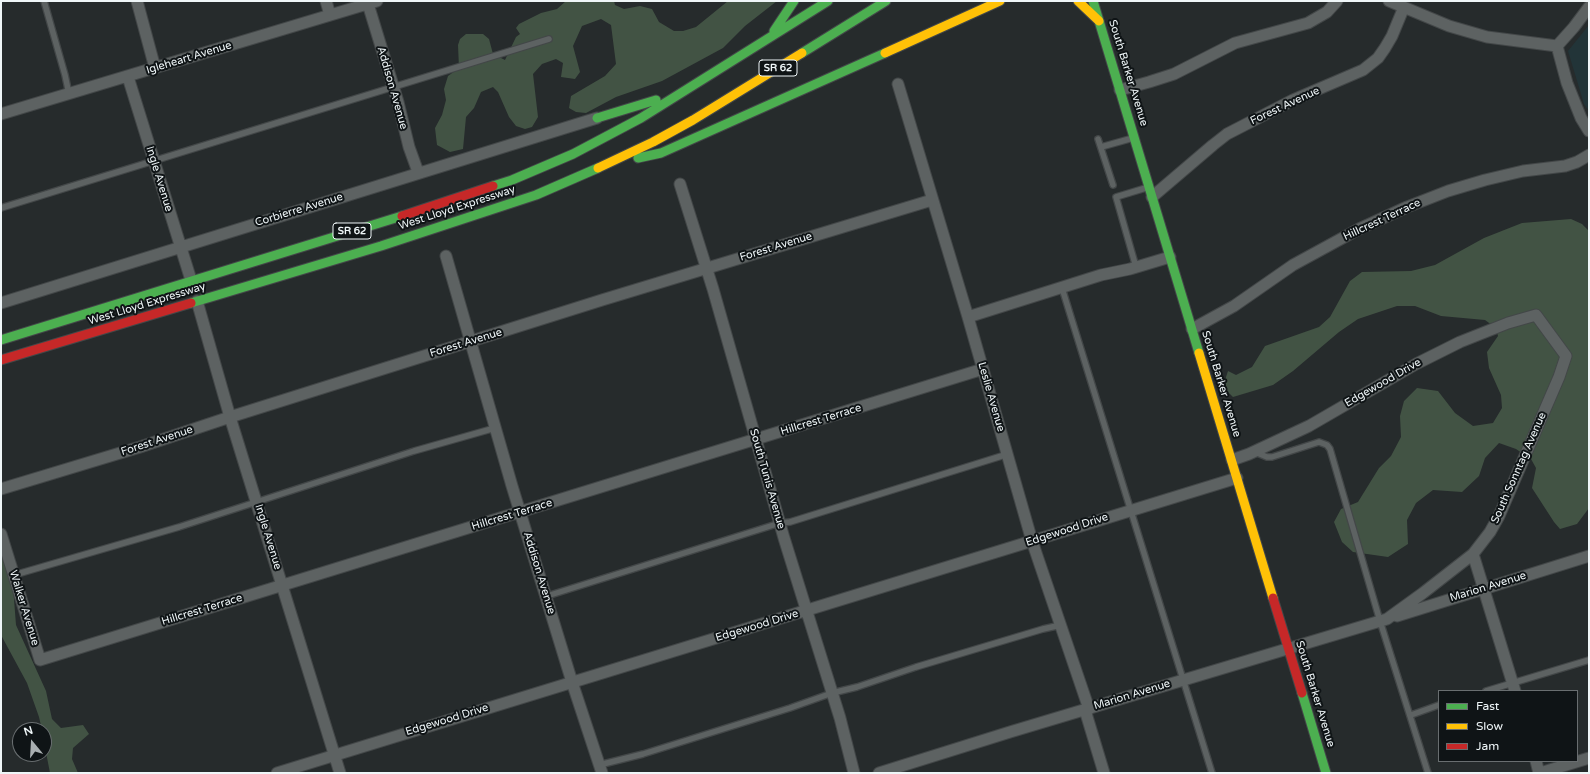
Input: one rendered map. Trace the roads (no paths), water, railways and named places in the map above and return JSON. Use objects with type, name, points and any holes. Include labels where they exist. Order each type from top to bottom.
[{"type":"main road","points":[[770,37],[794,1]]},
{"type":"main road","name":"West Lloyd Expressway","points":[[1,340],[415,212],[512,180],[573,154],[641,118],[828,1]]},
{"type":"main road","name":"West Lloyd Expressway","points":[[1,360],[475,216],[536,195],[603,166],[653,142],[693,120],[886,1]]},
{"type":"main road","points":[[603,166],[661,153],[1000,1]]},
{"type":"main road","points":[[1078,1],[1099,21]]},
{"type":"main road","name":"South Barker Avenue","points":[[1093,1],[1326,773]]},
{"type":"main road","points":[[597,118],[688,89]]},
{"type":"street","points":[[137,1],[155,68]]},
{"type":"street","points":[[326,1],[330,15]]},
{"type":"street","points":[[1120,90],[1174,74],[1235,43],[1308,23],[1327,12],[1337,1]]},
{"type":"street","points":[[1389,1],[1449,26],[1487,37],[1557,46]]},
{"type":"street","name":"Igleheart Avenue","points":[[1,114],[373,2]]},
{"type":"street","name":"Addison Avenue","points":[[373,2],[393,87],[409,147],[418,172]]},
{"type":"street","name":"Forest Avenue","points":[[1151,192],[1227,134],[1294,100],[1364,70],[1378,58],[1385,48],[1392,36],[1404,7]]},
{"type":"street","points":[[1557,46],[1589,7]]},
{"type":"street","points":[[1557,46],[1567,83],[1576,107],[1589,131]]},
{"type":"street","name":"Ingle Avenue","points":[[128,77],[191,280]]},
{"type":"street","name":"Leslie Avenue","points":[[898,84],[968,317],[1032,541],[1061,625],[1087,709],[1104,773]]},
{"type":"street","name":"Corbierre Avenue","points":[[1,303],[418,172],[597,118]]},
{"type":"street","name":"Hillcrest Terrace","points":[[1192,329],[1234,306],[1293,266],[1359,229],[1407,207],[1448,191],[1485,180],[1523,171],[1565,166],[1577,162],[1589,155]]},
{"type":"street","name":"South Tunis Avenue","points":[[680,184],[713,289],[780,523],[832,693],[854,773]]},
{"type":"street","name":"Forest Avenue","points":[[1,489],[932,200]]},
{"type":"street","name":"Addison Avenue","points":[[446,256],[495,428],[600,769]]},
{"type":"street","points":[[968,317],[1101,275],[1170,257]]},
{"type":"street","name":"Ingle Avenue","points":[[197,301],[230,417],[340,773]]},
{"type":"street","name":"Edgewood Drive","points":[[1232,460],[1254,452],[1309,426],[1416,364],[1460,342],[1508,323],[1536,315],[1538,317]]},
{"type":"street","name":"South Sonntag Avenue","points":[[1473,554],[1490,532],[1499,516],[1559,377],[1566,356],[1538,317]]},
{"type":"street","name":"Hillcrest Terrace","points":[[40,660],[983,369]]},
{"type":"street","name":"Edgewood Drive","points":[[277,773],[1237,478]]},
{"type":"street","name":"Walker Avenue","points":[[1,534],[40,660]]},
{"type":"street","points":[[1473,554],[1513,687]]},
{"type":"street","name":"Marion Avenue","points":[[1383,620],[1423,593],[1473,554]]},
{"type":"street","name":"Marion Avenue","points":[[879,773],[1589,556]]},
{"type":"street","points":[[1578,761],[1589,758]]},
{"type":"street","points":[[1536,762],[1540,773],[1576,762]]},
{"type":"lane","points":[[44,1],[69,94]]},
{"type":"lane","points":[[1,208],[549,39]]},
{"type":"lane","points":[[1101,147],[1134,137]]},
{"type":"lane","points":[[1098,139],[1113,185]]},
{"type":"lane","points":[[1136,267],[1116,197],[1151,192]]},
{"type":"lane","points":[[1062,288],[1212,773]]},
{"type":"lane","points":[[14,575],[179,527],[407,454],[495,428]]},
{"type":"lane","points":[[1254,452],[1267,457],[1272,457],[1319,442],[1327,445],[1330,450],[1383,620],[1428,773]]},
{"type":"lane","points":[[547,596],[1008,454]]},
{"type":"lane","points":[[600,769],[832,693],[857,687],[916,667],[1061,625]]},
{"type":"lane","points":[[1493,690],[1513,687],[1589,660]]},
{"type":"lane","points":[[1411,715],[1438,705]]}]
